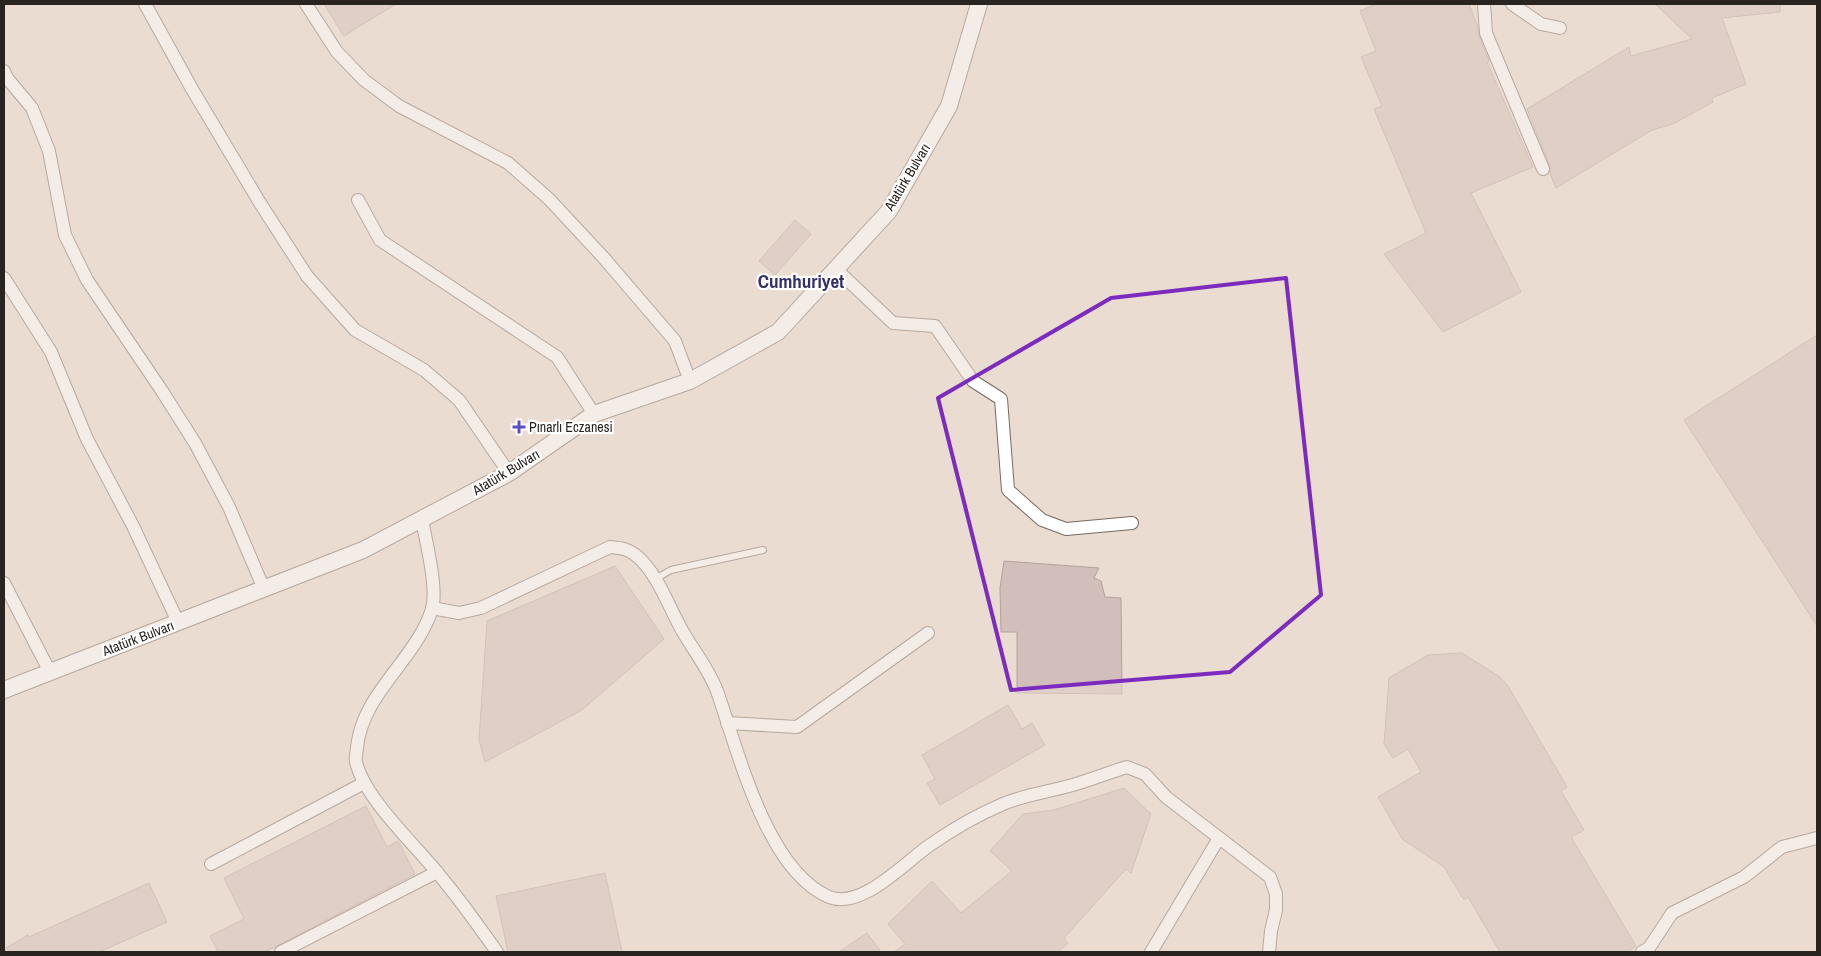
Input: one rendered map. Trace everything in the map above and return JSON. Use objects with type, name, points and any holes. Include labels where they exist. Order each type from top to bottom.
[{"type":"street","points":[[145,4],[192,89],[260,203],[307,276],[355,330],[424,370],[459,400],[509,473]]},
{"type":"street","points":[[306,4],[337,52],[364,80],[399,106],[508,163],[550,199],[675,341],[690,381]]},
{"type":"street","name":"Atatürk Bulvarı","points":[[4,690],[363,550],[509,473],[594,414],[690,381],[778,332],[889,211],[949,106],[980,4]]},
{"type":"street","points":[[1484,4],[1486,33],[1543,169]]},
{"type":"street","points":[[1512,4],[1541,24],[1560,28]]},
{"type":"street","points":[[4,71],[7,78],[32,108],[49,151],[65,235],[87,280],[195,443],[229,507],[264,589]]},
{"type":"street","points":[[358,200],[380,240],[557,357],[594,414]]},
{"type":"street","points":[[836,269],[893,323],[935,326],[973,381],[1001,399],[1008,490],[1042,520],[1066,529],[1132,523]]},
{"type":"street","points":[[4,278],[51,352],[87,439],[133,526],[178,622]]},
{"type":"street","points":[[422,519],[432,575],[432,608],[422,632],[371,703],[358,738],[356,760],[364,783],[394,822],[437,872],[497,952]]},
{"type":"street","points":[[432,608],[459,613],[481,608],[610,547],[626,548],[639,558],[655,579],[682,631],[713,682],[762,818],[786,860],[810,885],[830,897],[849,899],[871,891],[928,847],[965,822],[1004,803],[1127,767],[1145,774],[1166,797],[1270,877],[1276,894],[1276,910],[1269,952]]},
{"type":"street","points":[[4,583],[50,672]]},
{"type":"street","points":[[727,723],[797,727],[928,633]]},
{"type":"street","points":[[212,864],[364,783]]},
{"type":"street","points":[[1150,952],[1219,838]]},
{"type":"street","points":[[1642,952],[1649,948],[1672,913],[1744,877],[1782,846],[1817,838]]},
{"type":"street","points":[[281,952],[437,872]]},
{"type":"lane","points":[[655,579],[671,570],[763,550]]},
{"type":"highlighted area","points":[[1286,278],[1321,595],[1230,672],[1011,690],[938,398],[1111,298]]},
{"type":"building","points":[[324,4],[396,4],[344,36]]},
{"type":"building","points":[[1376,4],[1469,4],[1489,61],[1487,62],[1533,167],[1471,193],[1521,292],[1443,332],[1384,254],[1426,233],[1374,109],[1382,106],[1361,57],[1376,51],[1360,11]]},
{"type":"building","points":[[1655,4],[1780,4],[1780,12],[1722,18],[1746,84],[1712,98],[1713,102],[1673,124],[1652,130],[1556,188],[1550,174],[1550,166],[1527,109],[1629,47],[1631,56],[1692,39]]},
{"type":"building","points":[[795,220],[811,234],[775,275],[759,261]]},
{"type":"building","points":[[1817,335],[1817,626],[1684,420]]},
{"type":"building","points":[[1004,561],[1099,568],[1094,578],[1101,581],[1105,597],[1121,598],[1122,694],[1017,693],[1017,632],[1001,632],[1000,588]]},
{"type":"building","points":[[615,566],[664,639],[582,710],[485,762],[479,740],[487,621]]},
{"type":"building","points":[[1462,653],[1500,677],[1508,686],[1567,787],[1561,791],[1584,830],[1571,837],[1636,946],[1627,952],[1500,952],[1468,897],[1464,900],[1444,867],[1402,839],[1378,797],[1421,772],[1408,749],[1393,758],[1384,744],[1389,678],[1428,655]]},
{"type":"building","points":[[1008,705],[1022,729],[1032,723],[1045,745],[940,805],[927,783],[935,779],[922,755]]},
{"type":"building","points":[[1124,788],[1151,814],[1131,873],[1126,869],[1064,938],[1068,943],[1058,952],[894,952],[905,944],[888,924],[932,881],[961,913],[1012,871],[990,851],[1023,814],[1054,810]]},
{"type":"building","points":[[366,806],[387,847],[398,841],[415,874],[265,952],[218,952],[210,936],[244,919],[224,878]]},
{"type":"building","points":[[605,873],[622,952],[508,952],[496,896]]},
{"type":"building","points":[[149,883],[167,922],[99,952],[4,952],[4,949],[28,935],[29,937]]},
{"type":"building","points":[[867,933],[881,952],[839,952]]},
{"type":"place","name":"Pınarlı Eczanesi","points":[[519,427]]},
{"type":"district","name":"Cumhuriyet","points":[[801,281]]}]
